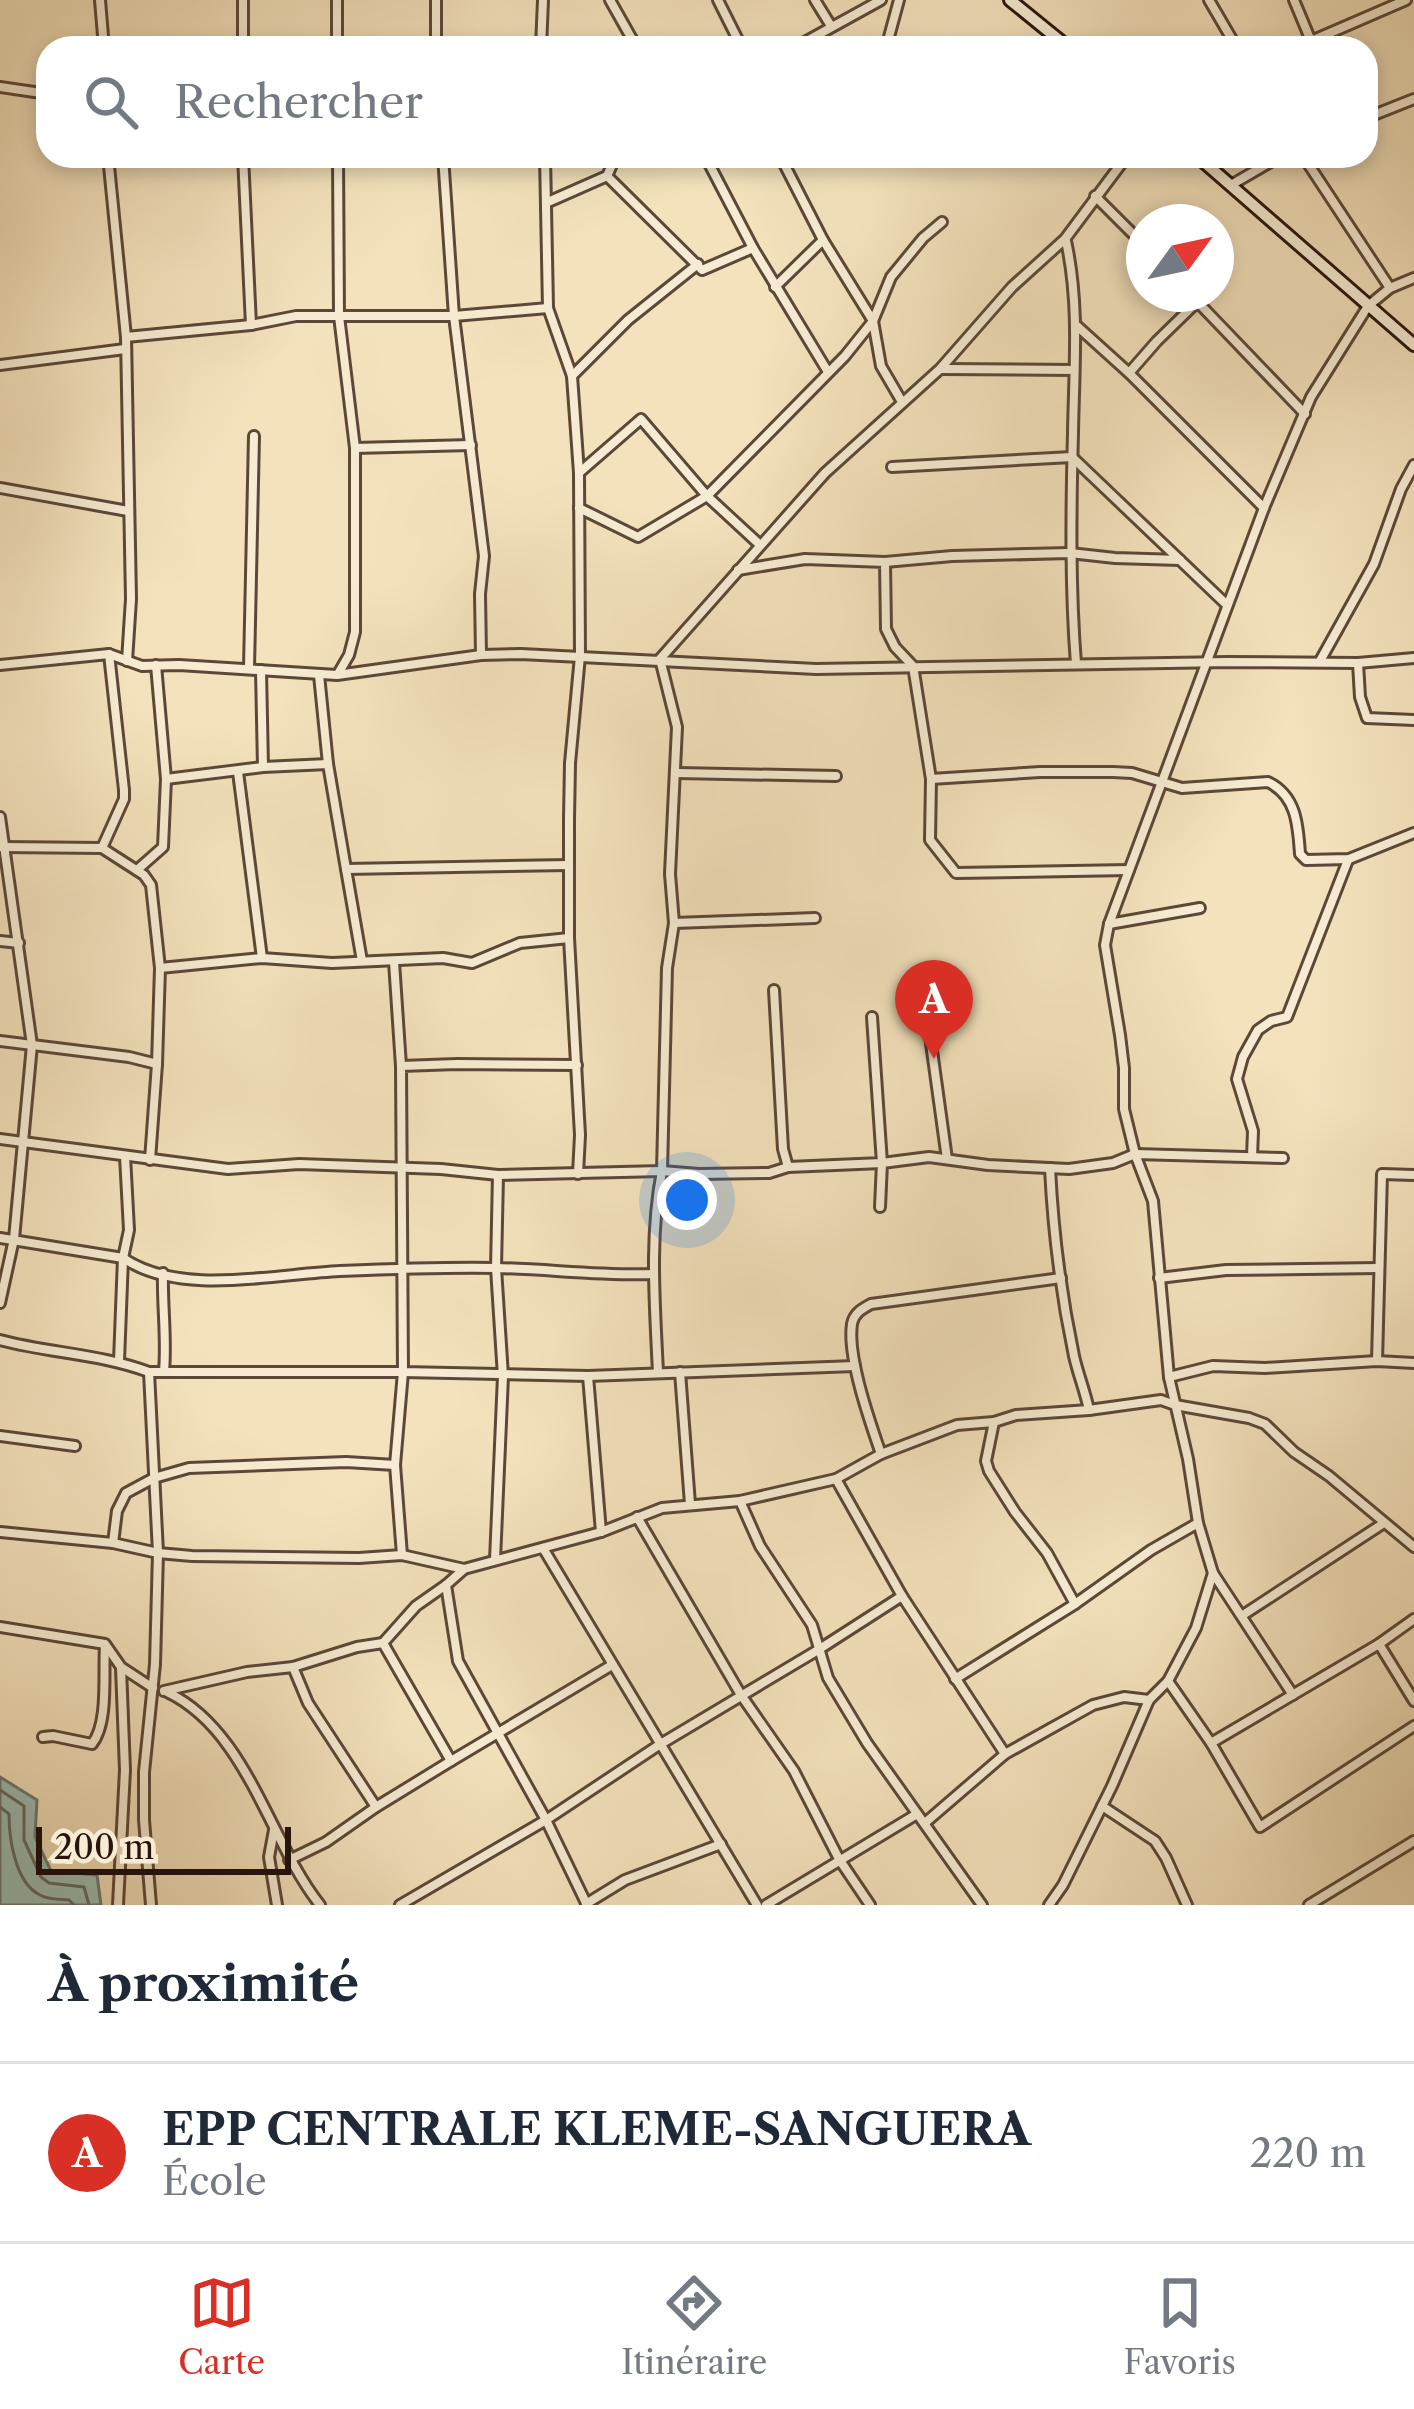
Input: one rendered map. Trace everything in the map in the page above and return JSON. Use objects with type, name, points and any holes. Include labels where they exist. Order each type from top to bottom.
[{"type":"street","points":[[100,0],[103,36]]},
{"type":"street","points":[[243,0],[243,36]]},
{"type":"street","points":[[337,0],[338,36]]},
{"type":"street","points":[[436,0],[436,36]]},
{"type":"street","points":[[542,36],[543,0]]},
{"type":"street","points":[[610,0],[630,36]]},
{"type":"street","points":[[718,0],[736,36]]},
{"type":"street","points":[[815,0],[831,26]]},
{"type":"street","points":[[814,36],[881,0]]},
{"type":"street","points":[[889,36],[899,0]]},
{"type":"street","points":[[1010,0],[1054,36]]},
{"type":"street","points":[[1209,0],[1230,36]]},
{"type":"street","points":[[1294,0],[1309,36]]},
{"type":"street","points":[[1323,36],[1406,0]]},
{"type":"street","points":[[0,87],[36,92]]},
{"type":"street","points":[[1378,113],[1414,99]]},
{"type":"street","points":[[110,168],[126,337],[131,599],[127,661]]},
{"type":"street","points":[[243,168],[250,326]]},
{"type":"street","points":[[337,675],[355,632],[355,448],[339,316],[338,168]]},
{"type":"street","points":[[443,168],[454,316],[484,556],[481,655]]},
{"type":"street","points":[[546,168],[548,308],[572,376],[579,473],[580,656],[570,763],[569,865],[578,1174]]},
{"type":"street","points":[[548,202],[607,176],[611,168]]},
{"type":"street","points":[[711,168],[827,372]]},
{"type":"street","points":[[786,168],[823,241],[873,321],[880,366],[902,403]]},
{"type":"street","points":[[660,659],[825,473],[940,369],[1012,287],[1065,239],[1117,168]]},
{"type":"street","points":[[1211,168],[1414,345]]},
{"type":"street","points":[[1231,185],[1260,168]]},
{"type":"street","points":[[1312,168],[1390,288]]},
{"type":"street","points":[[607,176],[702,270],[753,248]]},
{"type":"street","points":[[1095,196],[1126,227]]},
{"type":"street","points":[[579,508],[638,537],[707,496],[873,321],[891,277],[942,222]]},
{"type":"street","points":[[1065,239],[1077,326],[1070,554],[1076,664]]},
{"type":"street","points":[[775,287],[823,241]]},
{"type":"street","points":[[572,376],[628,320],[698,264]]},
{"type":"street","points":[[1293,1695],[1213,1573],[1198,1522],[1168,1377],[1154,1201],[1135,1154],[1124,1108],[1124,1069],[1105,945],[1109,923],[1227,605],[1311,398],[1368,306],[1390,288],[1414,278]]},
{"type":"street","points":[[126,337],[250,326],[296,316],[454,316],[548,308]]},
{"type":"street","points":[[1130,373],[1187,312]]},
{"type":"street","points":[[1208,312],[1305,414]]},
{"type":"street","points":[[1077,326],[1264,508]]},
{"type":"street","points":[[0,364],[125,350]]},
{"type":"street","points":[[940,369],[1074,370]]},
{"type":"street","points":[[579,473],[641,419],[707,496],[760,544]]},
{"type":"street","points":[[249,668],[254,436]]},
{"type":"street","points":[[355,448],[471,445]]},
{"type":"street","points":[[892,467],[1072,458],[1227,605]]},
{"type":"street","points":[[1320,661],[1374,564],[1400,489],[1414,465]]},
{"type":"street","points":[[0,488],[128,511]]},
{"type":"street","points":[[738,570],[805,559],[885,562],[1070,554],[1180,560]]},
{"type":"street","points":[[885,562],[886,629],[913,666],[931,778],[930,840],[956,873],[1130,870]]},
{"type":"street","points":[[102,848],[124,799],[109,654]]},
{"type":"street","points":[[0,665],[109,654],[137,665],[337,675],[481,655],[816,669],[1358,663],[1414,658]]},
{"type":"street","points":[[658,1373],[653,1274],[662,1171],[667,968],[674,922],[671,815],[677,773],[675,713],[660,659]]},
{"type":"street","points":[[1358,663],[1367,718],[1414,720]]},
{"type":"street","points":[[137,870],[163,847],[166,779],[156,665]]},
{"type":"street","points":[[261,670],[263,767]]},
{"type":"street","points":[[319,675],[328,764],[362,961]]},
{"type":"street","points":[[166,779],[328,764]]},
{"type":"street","points":[[238,772],[262,958]]},
{"type":"street","points":[[931,778],[1114,772],[1182,788],[1268,782],[1287,796],[1299,826],[1302,858],[1348,859],[1412,837]]},
{"type":"street","points":[[677,773],[836,776]]},
{"type":"street","points":[[0,817],[32,1045],[14,1239],[0,1303]]},
{"type":"street","points":[[2,847],[102,848],[151,885],[160,968],[149,1160]]},
{"type":"street","points":[[1252,1157],[1253,1131],[1237,1079],[1243,1057],[1258,1030],[1287,1017],[1348,859]]},
{"type":"street","points":[[346,869],[569,865]]},
{"type":"street","points":[[1109,923],[1200,908]]},
{"type":"street","points":[[674,922],[815,918]]},
{"type":"street","points":[[160,968],[262,958],[332,963],[443,958],[472,963],[520,943],[569,938]]},
{"type":"street","points":[[0,941],[19,944]]},
{"type":"street","points":[[394,962],[401,1066],[404,1270],[403,1372],[395,1465],[402,1556]]},
{"type":"street","points":[[774,990],[788,1167]]},
{"type":"street","points":[[925,1000],[947,1160]]},
{"type":"street","points":[[872,1018],[882,1163],[880,1207]]},
{"type":"street","points":[[0,1041],[157,1064]]},
{"type":"street","points":[[401,1066],[577,1064]]},
{"type":"street","points":[[0,1139],[228,1169],[298,1164],[498,1175],[769,1173],[788,1167],[929,1157],[1050,1168],[1113,1163],[1135,1154],[1283,1158]]},
{"type":"street","points":[[118,1361],[123,1258],[129,1230],[125,1156]]},
{"type":"street","points":[[1050,1168],[1061,1278],[1089,1410]]},
{"type":"street","points":[[1377,1361],[1382,1174],[1414,1175]]},
{"type":"street","points":[[495,1560],[503,1376],[496,1268],[498,1175]]},
{"type":"street","points":[[0,1238],[123,1258],[163,1274],[204,1280],[496,1268],[653,1274]]},
{"type":"street","points":[[1159,1278],[1226,1270],[1378,1268]]},
{"type":"street","points":[[163,1274],[164,1371]]},
{"type":"street","points":[[880,1454],[855,1366],[852,1322],[858,1312],[871,1304],[1061,1278]]},
{"type":"street","points":[[0,1340],[118,1361],[149,1372],[588,1376],[855,1366]]},
{"type":"street","points":[[1168,1377],[1213,1366],[1414,1363]]},
{"type":"street","points":[[149,1372],[158,1553],[144,1795],[151,1905]]},
{"type":"street","points":[[680,1372],[690,1504]]},
{"type":"street","points":[[588,1376],[601,1532]]},
{"type":"street","points":[[164,1691],[383,1643],[416,1606],[464,1569],[601,1532],[662,1508],[740,1501],[836,1479],[880,1454],[957,1425],[1016,1415],[1162,1400],[1265,1424],[1414,1547]]},
{"type":"street","points":[[994,1422],[988,1471],[1047,1552],[1075,1604]]},
{"type":"street","points":[[0,1436],[75,1446]]},
{"type":"street","points":[[113,1543],[120,1501],[132,1489],[189,1468],[346,1462],[395,1465]]},
{"type":"street","points":[[836,1479],[902,1596],[1005,1754]]},
{"type":"street","points":[[740,1501],[760,1546],[806,1614],[828,1678],[867,1743],[982,1905]]},
{"type":"street","points":[[637,1517],[741,1695],[794,1771],[839,1859],[870,1905]]},
{"type":"street","points":[[955,1679],[1198,1522]]},
{"type":"street","points":[[1243,1615],[1384,1523]]},
{"type":"street","points":[[0,1532],[214,1558],[402,1556],[464,1569]]},
{"type":"street","points":[[543,1548],[757,1905]]},
{"type":"street","points":[[1049,1905],[1102,1806],[1149,1700],[1168,1681],[1196,1628],[1213,1573]]},
{"type":"street","points":[[446,1586],[458,1661],[546,1820],[586,1905],[625,1880],[721,1844]]},
{"type":"street","points":[[400,1905],[546,1820],[659,1744],[902,1596]]},
{"type":"street","points":[[1210,1743],[1414,1619]]},
{"type":"street","points":[[0,1627],[105,1644],[121,1667],[199,1711],[237,1758],[290,1860],[320,1905]]},
{"type":"street","points":[[383,1643],[451,1761]]},
{"type":"street","points":[[1379,1643],[1414,1701]]},
{"type":"street","points":[[43,1737],[92,1744],[98,1736],[104,1708],[105,1644]]},
{"type":"street","points":[[290,1860],[612,1665]]},
{"type":"street","points":[[292,1666],[308,1703],[376,1807]]},
{"type":"street","points":[[118,1905],[125,1771],[121,1667]]},
{"type":"street","points":[[1168,1681],[1260,1827],[1414,1726]]},
{"type":"street","points":[[766,1905],[839,1859],[921,1818],[1005,1754],[1093,1705],[1124,1697],[1149,1700]]},
{"type":"street","points":[[1102,1806],[1160,1848],[1187,1905]]},
{"type":"street","points":[[274,1829],[269,1856],[278,1905]]},
{"type":"street","points":[[1309,1905],[1414,1840]]},
{"type":"water","points":[[0,1777],[37,1800],[35,1837],[51,1871],[97,1875],[101,1905],[0,1905]]},
{"type":"place","name":"EPP CENTRALE KLEME-SANGUERA","points":[[934,1059]]}]
